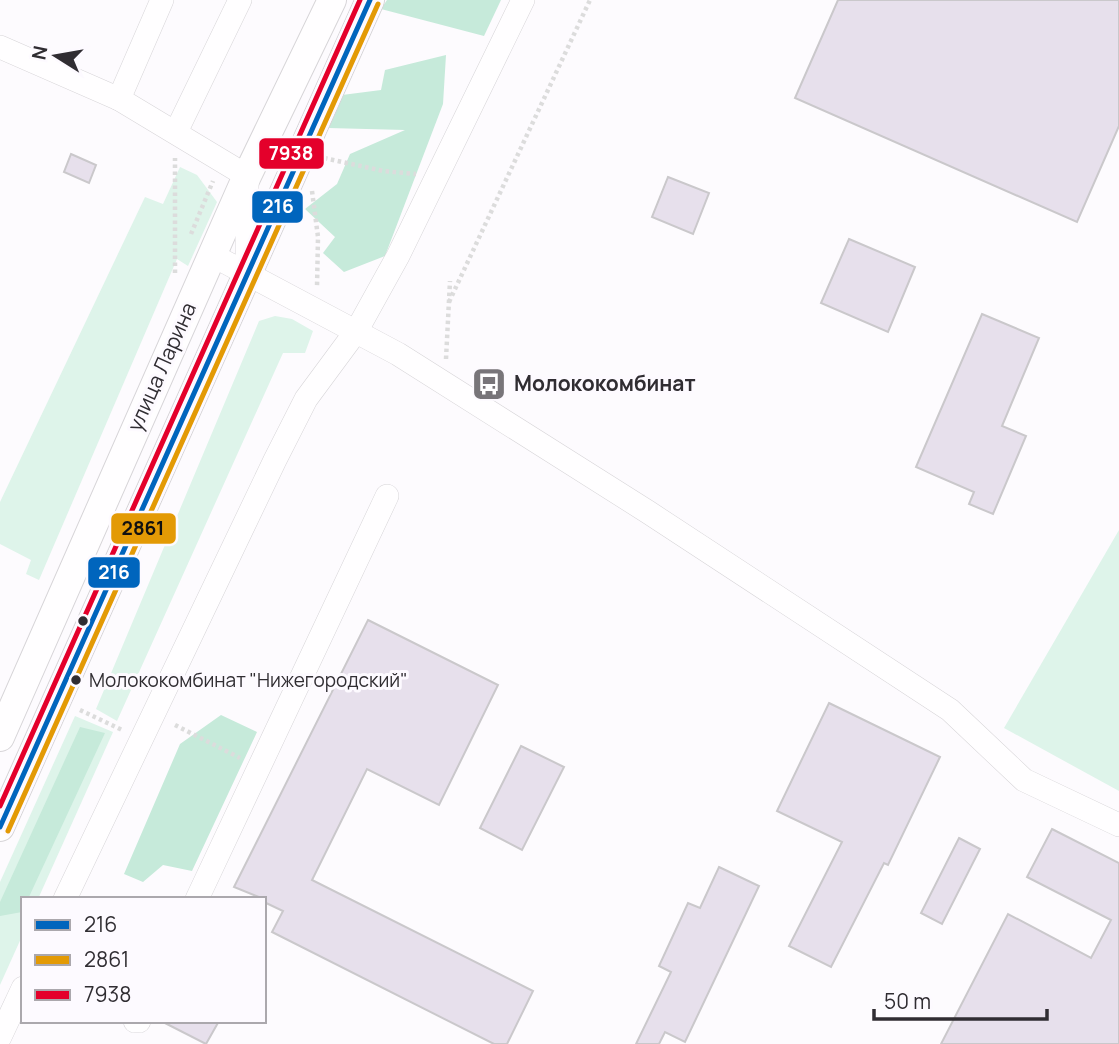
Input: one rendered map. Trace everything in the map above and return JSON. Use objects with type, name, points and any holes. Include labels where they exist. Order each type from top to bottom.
[{"type":"main road","name":"улица Ларина","points":[[3,720],[247,176],[332,0]]},
{"type":"main road","name":"улица Ларина","points":[[0,828],[370,0]]},
{"type":"street","points":[[119,99],[162,0]]},
{"type":"street","points":[[176,132],[240,0]]},
{"type":"street","points":[[66,897],[293,423],[306,399],[357,330],[438,176],[523,0]]},
{"type":"street","points":[[0,47],[119,99],[247,176],[247,272]]},
{"type":"street","points":[[212,255],[357,330],[648,512],[950,710],[1024,780],[1119,825]]},
{"type":"street","points":[[205,896],[387,496]]},
{"type":"street","points":[[0,1037],[21,992]]},
{"type":"path","points":[[449,302],[590,0]]},
{"type":"path","points":[[175,273],[176,132]]},
{"type":"path","points":[[317,156],[383,171],[438,176]]},
{"type":"path","points":[[311,181],[318,237],[317,309]]},
{"type":"path","points":[[446,370],[450,281]]},
{"type":"path","points":[[97,718],[128,733]]},
{"type":"path","points":[[176,725],[244,761]]},
{"type":"green space","points":[[387,0],[501,0],[484,36],[381,9]]},
{"type":"green space","points":[[446,55],[443,104],[385,256],[344,272],[323,253],[335,237],[305,209],[337,184],[350,154],[405,130],[328,128],[342,95],[381,90],[385,70]]},
{"type":"green space","points":[[180,167],[197,175],[217,202],[188,266],[177,259],[39,580],[26,574],[31,560],[0,544],[0,502],[145,197],[163,204]]},
{"type":"green space","points":[[275,316],[292,319],[313,331],[305,353],[283,353],[117,721],[96,709],[259,321]]},
{"type":"green space","points":[[1119,530],[1119,791],[1004,728]]},
{"type":"green space","points":[[221,715],[257,732],[192,871],[163,865],[143,882],[124,874],[180,744]]},
{"type":"green space","points":[[75,716],[113,732],[39,897],[21,897],[21,938],[0,985],[0,882]]},
{"type":"green space","points":[[80,727],[105,733],[29,897],[21,897],[21,912],[0,916],[0,902]]},
{"type":"building","points":[[838,0],[1119,0],[1119,126],[1077,222],[795,98]]},
{"type":"building","points":[[71,154],[96,165],[89,183],[64,172]]},
{"type":"building","points":[[668,177],[709,193],[693,234],[652,217]]},
{"type":"building","points":[[849,239],[915,267],[888,332],[821,303]]},
{"type":"building","points":[[982,314],[1039,338],[1002,426],[1026,436],[993,514],[969,504],[974,492],[916,467]]},
{"type":"building","points":[[368,620],[498,685],[439,805],[367,769],[312,880],[533,991],[507,1044],[494,1044],[272,932],[283,911],[266,903],[266,897],[234,887]]},
{"type":"building","points":[[829,703],[940,757],[888,865],[884,863],[831,967],[789,946],[842,842],[777,811]]},
{"type":"building","points":[[521,746],[564,767],[522,850],[480,828]]},
{"type":"building","points":[[1052,829],[1119,863],[1119,1044],[941,1044],[1008,914],[1091,958],[1111,920],[1027,877]]},
{"type":"building","points":[[959,838],[980,849],[942,924],[921,913]]},
{"type":"building","points":[[719,867],[759,886],[685,1042],[665,1032],[659,1044],[636,1044],[671,972],[659,966],[688,903],[700,908]]},
{"type":"building","points":[[165,1023],[218,1023],[206,1044]]},
{"type":"transit line","name":"7938","points":[[0,806],[360,0]]},
{"type":"transit line","name":"216","points":[[0,827],[370,0]]},
{"type":"transit line","name":"2861","points":[[8,831],[378,4]]},
{"type":"place","name":"Молококомбинат","points":[[489,384]]},
{"type":"place","name":"Молококомбинат \"Нижегородский\"","points":[[76,680]]}]
